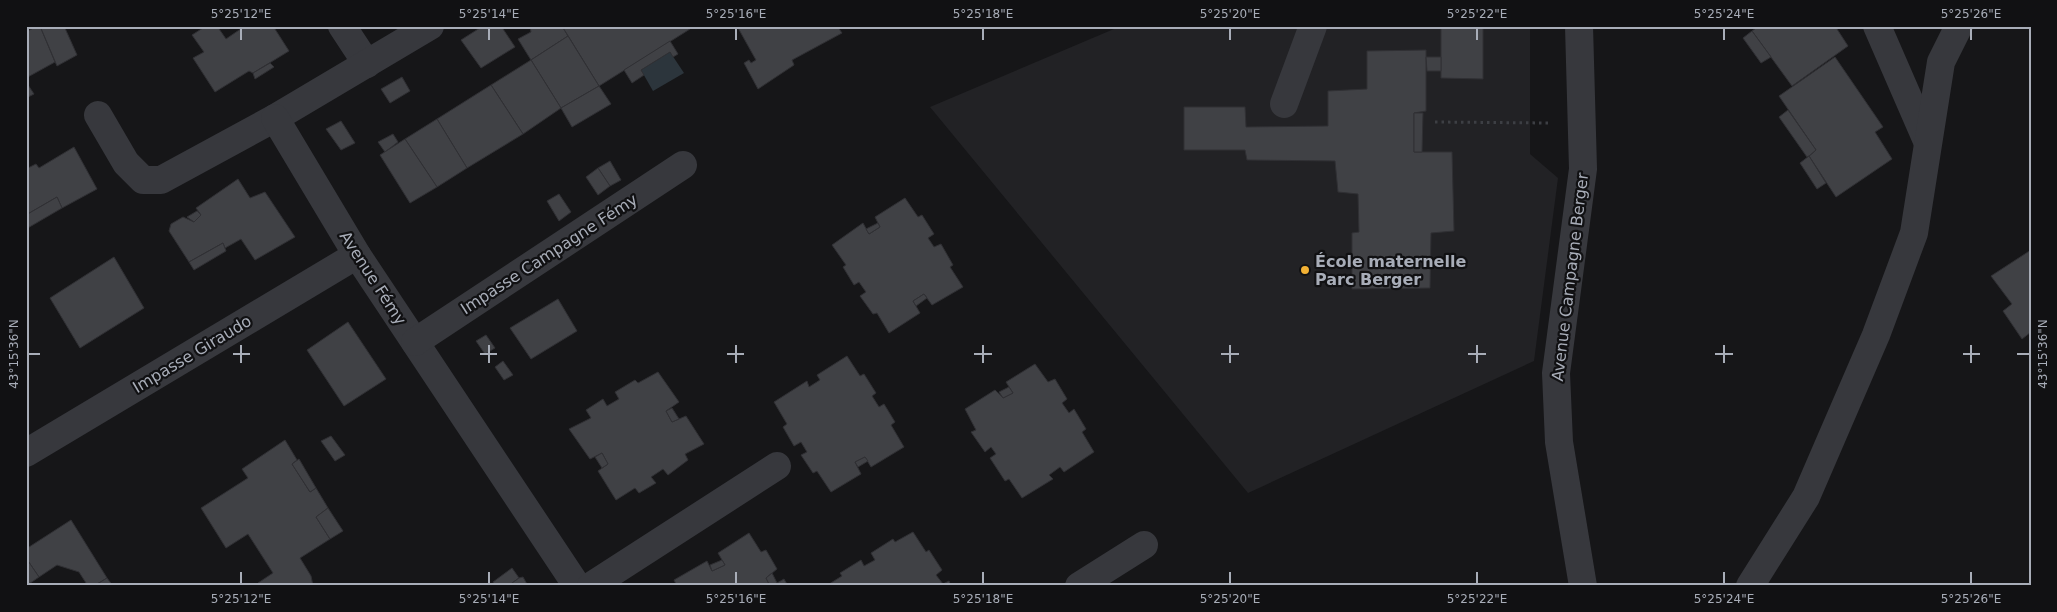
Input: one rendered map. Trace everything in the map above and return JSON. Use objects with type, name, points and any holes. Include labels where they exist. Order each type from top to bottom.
[{"type":"street","points":[[342,26],[367,64]]},
{"type":"street","points":[[98,115],[126,163],[143,180],[161,180],[275,118],[430,26]]},
{"type":"street","points":[[1284,104],[1313,26]]},
{"type":"street","name":"Avenue Campagne Berger","points":[[1579,26],[1583,169],[1556,372],[1560,442],[1583,586]]},
{"type":"street","points":[[1877,26],[1927,141]]},
{"type":"street","points":[[1750,586],[1806,497],[1876,335],[1914,232],[1941,62],[1959,26]]},
{"type":"street","name":"Avenue Fémy","points":[[275,118],[357,255],[577,586]]},
{"type":"street","name":"Impasse Campagne Fémy","points":[[415,342],[683,165]]},
{"type":"street","name":"Impasse Giraudo","points":[[26,453],[357,255]]},
{"type":"street","points":[[591,586],[777,466]]},
{"type":"street","points":[[1079,586],[1144,545]]},
{"type":"path","points":[[1435,122],[1549,123],[1549,132]]},
{"type":"shaded area","name":"École maternelle Parc Berger","points":[[1121,26],[1530,26],[1530,154],[1558,178],[1534,361],[1248,493],[930,107]]},
{"type":"shaded area","points":[[670,52],[684,73],[653,91],[641,70]]},
{"type":"building","points":[[40,26],[55,62],[26,78],[26,32]]},
{"type":"building","points":[[40,26],[64,26],[77,55],[57,66]]},
{"type":"building","points":[[206,26],[217,26],[226,39],[245,26],[273,26],[289,51],[253,73],[249,71],[215,92],[193,58],[204,52],[192,35]]},
{"type":"building","points":[[483,26],[501,26],[515,47],[481,68],[461,40]]},
{"type":"building","points":[[530,26],[562,26],[568,36],[531,60],[518,39],[531,32]]},
{"type":"building","points":[[562,26],[688,26],[690,29],[599,86]]},
{"type":"building","points":[[737,26],[837,26],[842,33],[792,60],[794,65],[758,89],[744,63],[749,60],[751,63],[756,60]]},
{"type":"building","points":[[1441,26],[1483,26],[1483,79],[1441,78]]},
{"type":"building","points":[[1759,26],[1835,26],[1848,46],[1792,86],[1752,31]]},
{"type":"building","points":[[1752,31],[1771,57],[1761,63],[1743,38]]},
{"type":"building","points":[[568,36],[599,86],[561,108],[531,60]]},
{"type":"building","points":[[670,41],[678,54],[673,57],[670,52],[641,70],[644,75],[632,83],[624,70]]},
{"type":"building","points":[[1426,50],[1426,111],[1414,113],[1414,152],[1452,152],[1454,231],[1431,233],[1430,288],[1352,289],[1352,233],[1359,232],[1358,194],[1338,192],[1335,161],[1247,160],[1245,150],[1184,150],[1184,107],[1245,107],[1246,127],[1328,126],[1328,91],[1367,89],[1367,51]]},
{"type":"building","points":[[1426,57],[1441,57],[1441,71],[1427,71]]},
{"type":"building","points":[[1835,57],[1883,127],[1875,132],[1892,159],[1836,197],[1809,156],[1816,150],[1779,96]]},
{"type":"building","points":[[531,60],[561,108],[523,134],[491,85]]},
{"type":"building","points":[[270,63],[274,67],[255,79],[253,73]]},
{"type":"building","points":[[402,77],[410,91],[390,103],[381,89]]},
{"type":"building","points":[[26,82],[34,94],[26,98]]},
{"type":"building","points":[[491,85],[523,134],[467,168],[437,119]]},
{"type":"building","points":[[599,86],[611,104],[572,127],[561,108]]},
{"type":"building","points":[[1788,110],[1816,150],[1807,157],[1779,117]]},
{"type":"building","points":[[1414,113],[1423,113],[1422,152],[1414,152]]},
{"type":"building","points":[[437,119],[467,168],[437,187],[405,139]]},
{"type":"building","points":[[341,121],[355,143],[341,150],[326,129]]},
{"type":"building","points":[[393,134],[398,142],[385,152],[378,142]]},
{"type":"building","points":[[405,139],[437,187],[410,203],[380,155]]},
{"type":"building","points":[[74,147],[97,189],[62,208],[57,197],[26,215],[26,169],[36,164],[39,168]]},
{"type":"building","points":[[1809,156],[1826,183],[1817,189],[1800,163]]},
{"type":"building","points":[[610,161],[621,180],[610,186],[598,168]]},
{"type":"building","points":[[598,168],[610,186],[598,195],[586,177]]},
{"type":"building","points":[[238,179],[250,198],[265,192],[295,237],[255,260],[241,239],[225,248],[223,243],[189,262],[169,231],[171,224],[183,217],[194,222],[201,215],[196,208]]},
{"type":"building","points":[[559,194],[571,212],[559,221],[547,201]]},
{"type":"building","points":[[57,197],[62,208],[26,229],[26,215]]},
{"type":"building","points":[[905,198],[918,217],[922,215],[934,234],[928,238],[934,247],[941,244],[953,265],[950,267],[963,287],[932,305],[924,294],[913,301],[920,313],[889,333],[877,313],[873,314],[860,296],[866,292],[859,282],[854,285],[843,267],[846,265],[832,245],[863,223],[869,234],[880,227],[875,217]]},
{"type":"building","points":[[197,211],[201,215],[194,222],[187,217]]},
{"type":"building","points":[[878,223],[880,227],[869,234],[866,229]]},
{"type":"building","points":[[223,243],[226,251],[194,270],[189,262]]},
{"type":"building","points":[[2031,250],[2031,332],[2022,339],[2003,311],[2012,304],[1991,276]]},
{"type":"building","points":[[114,257],[144,308],[80,348],[50,298]]},
{"type":"building","points":[[924,294],[927,298],[916,306],[913,301]]},
{"type":"building","points":[[558,299],[577,331],[531,359],[510,328]]},
{"type":"building","points":[[348,322],[386,379],[344,406],[307,350]]},
{"type":"building","points":[[486,335],[495,348],[485,354],[476,341]]},
{"type":"building","points":[[847,356],[860,376],[864,374],[876,393],[872,396],[879,407],[884,404],[895,422],[891,425],[904,447],[871,467],[865,457],[855,462],[861,474],[831,492],[817,471],[813,473],[801,455],[807,452],[801,442],[794,446],[783,427],[787,424],[774,402],[807,381],[809,387],[820,380],[817,375]]},
{"type":"building","points":[[503,361],[513,375],[504,380],[495,367]]},
{"type":"building","points":[[1035,364],[1048,382],[1055,379],[1067,399],[1062,403],[1069,413],[1074,409],[1086,429],[1082,432],[1094,452],[1064,472],[1060,467],[1049,475],[1053,479],[1022,498],[1009,479],[1005,481],[990,458],[996,454],[991,447],[985,452],[971,432],[976,430],[965,409],[995,390],[1003,398],[1013,393],[1006,382]]},
{"type":"building","points":[[658,372],[679,402],[666,411],[672,422],[686,416],[704,444],[685,454],[688,460],[668,475],[663,469],[651,477],[656,483],[639,493],[635,488],[616,500],[598,471],[608,464],[602,453],[590,459],[569,429],[591,418],[586,410],[603,399],[607,406],[619,399],[615,392],[635,380],[638,383]]},
{"type":"building","points":[[1009,387],[1013,393],[1003,398],[999,392]]},
{"type":"building","points":[[672,408],[679,419],[672,422],[666,411]]},
{"type":"building","points":[[331,436],[345,455],[335,461],[321,441]]},
{"type":"building","points":[[285,440],[297,460],[292,464],[310,492],[316,488],[328,508],[316,517],[330,539],[300,558],[311,576],[313,586],[260,586],[258,583],[273,573],[248,534],[226,548],[201,508],[248,478],[242,469]]},
{"type":"building","points":[[602,453],[608,464],[602,468],[595,457]]},
{"type":"building","points":[[865,457],[868,461],[858,467],[855,462]]},
{"type":"building","points":[[299,459],[316,488],[310,492],[292,464]]},
{"type":"building","points":[[328,508],[343,531],[330,539],[316,517]]},
{"type":"building","points":[[71,520],[107,578],[94,586],[88,586],[79,572],[57,565],[39,577],[26,558],[26,549]]},
{"type":"building","points":[[913,532],[926,552],[929,550],[942,570],[936,575],[943,584],[949,581],[951,586],[826,586],[842,576],[840,573],[861,560],[864,566],[875,560],[871,553],[893,539],[895,542]]},
{"type":"building","points":[[749,533],[761,552],[766,550],[777,569],[766,578],[770,586],[677,586],[674,580],[707,561],[712,571],[725,565],[718,553]]},
{"type":"building","points":[[26,558],[39,577],[26,586]]},
{"type":"building","points":[[722,560],[725,565],[712,571],[710,565]]},
{"type":"building","points":[[512,568],[519,578],[508,586],[495,586],[493,582]]},
{"type":"building","points":[[772,573],[777,583],[774,586],[770,586],[766,578]]},
{"type":"building","points":[[523,577],[528,586],[508,586],[519,578]]},
{"type":"building","points":[[107,578],[113,586],[94,586]]},
{"type":"building","points":[[784,579],[788,586],[774,586],[777,583]]},
{"type":"place","name":"École maternelle Parc Berger","points":[[1305,270]]}]
